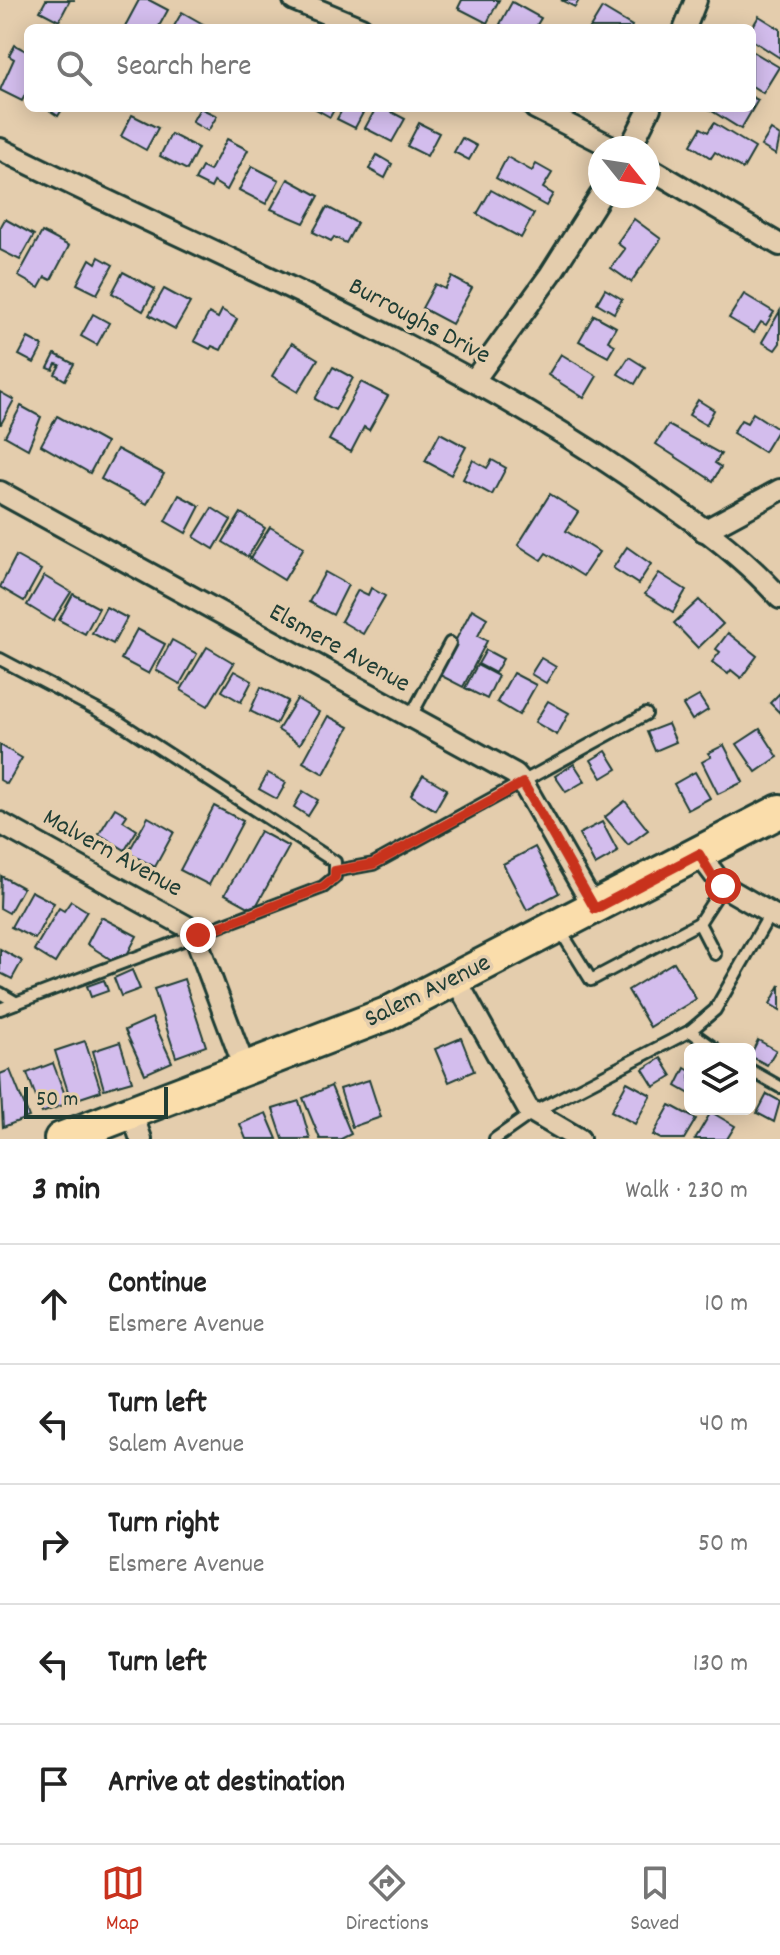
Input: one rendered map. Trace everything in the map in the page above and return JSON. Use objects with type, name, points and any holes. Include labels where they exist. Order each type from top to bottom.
[{"type":"main road","name":"Salem Avenue","points":[[61,1139],[136,1126],[245,1069],[387,1014],[559,928],[780,811]]},
{"type":"street","points":[[294,0],[351,24]]},
{"type":"street","points":[[687,24],[696,0]]},
{"type":"street","points":[[543,112],[590,136]]},
{"type":"street","points":[[636,136],[648,112]]},
{"type":"street","name":"Burroughs Drive","points":[[0,149],[330,304],[475,379],[608,462],[704,531],[780,598]]},
{"type":"street","points":[[660,174],[780,245]]},
{"type":"street","points":[[475,379],[550,275],[592,208]]},
{"type":"street","points":[[704,531],[780,490]]},
{"type":"street","name":"Elsmere Avenue","points":[[0,492],[504,768],[523,783],[595,909]]},
{"type":"street","name":"Malvern Avenue","points":[[0,823],[185,924],[198,935]]},
{"type":"street","points":[[699,854],[714,879],[775,917]]},
{"type":"street","points":[[198,935],[245,1069]]},
{"type":"street","points":[[456,980],[522,1101],[532,1113],[579,1139]]},
{"type":"lane","points":[[410,718],[450,643]]},
{"type":"lane","points":[[0,659],[116,720],[335,866],[352,868],[373,864],[646,714]]},
{"type":"lane","points":[[0,1009],[323,887],[335,877],[335,866]]},
{"type":"lane","points":[[559,928],[591,980],[699,923],[723,886]]},
{"type":"lane","points":[[495,1139],[532,1113],[690,1031],[715,1010],[775,917]]},
{"type":"lane","points":[[699,923],[715,954]]},
{"type":"lane","points":[[0,993],[17,1003]]},
{"type":"lane","points":[[690,1031],[707,1043]]},
{"type":"lane","points":[[756,1073],[780,1087]]},
{"type":"building","points":[[46,0],[70,0],[59,21],[40,11]]},
{"type":"building","points":[[139,0],[149,0],[168,10],[160,24],[126,24]]},
{"type":"building","points":[[462,0],[499,0],[487,23],[458,8]]},
{"type":"building","points":[[561,0],[579,0],[575,7]]},
{"type":"building","points":[[512,2],[541,18],[537,24],[500,24]]},
{"type":"building","points":[[602,8],[629,24],[592,24]]},
{"type":"building","points":[[182,12],[203,24],[175,24]]},
{"type":"building","points":[[759,16],[780,29],[780,58],[756,43],[754,24]]},
{"type":"building","points":[[15,45],[24,50],[22,101],[0,90],[14,59],[9,56]]},
{"type":"building","points":[[756,53],[779,67],[763,93],[756,89]]},
{"type":"building","points":[[198,112],[217,116],[208,131],[192,122]]},
{"type":"building","points":[[341,112],[363,112],[355,128],[337,119]]},
{"type":"building","points":[[374,112],[392,112],[405,119],[392,142],[365,128]]},
{"type":"building","points":[[714,112],[751,112],[741,129]]},
{"type":"building","points":[[132,115],[158,128],[146,150],[121,136]]},
{"type":"building","points":[[419,123],[439,133],[427,156],[407,146]]},
{"type":"building","points":[[714,123],[755,148],[743,169],[715,152],[711,158],[691,145],[701,128],[708,132]]},
{"type":"building","points":[[771,130],[780,136],[776,155],[761,146]]},
{"type":"building","points":[[171,134],[198,148],[187,170],[160,156]]},
{"type":"building","points":[[462,138],[477,146],[469,160],[454,152]]},
{"type":"building","points":[[227,139],[248,150],[227,190],[214,182],[211,188],[195,180],[202,167],[210,171]]},
{"type":"building","points":[[377,155],[392,164],[385,178],[369,169]]},
{"type":"building","points":[[507,157],[532,171],[536,164],[552,173],[543,188],[553,194],[546,206],[496,178]]},
{"type":"building","points":[[252,166],[279,180],[266,204],[239,190]]},
{"type":"building","points":[[288,179],[319,196],[304,223],[271,209]]},
{"type":"building","points":[[491,190],[534,214],[521,238],[477,214]]},
{"type":"building","points":[[327,207],[357,223],[346,243],[334,237],[331,241],[313,232]]},
{"type":"building","points":[[5,219],[34,235],[20,260],[0,250],[0,228]]},
{"type":"building","points":[[634,219],[661,239],[631,282],[611,268],[625,249],[617,243]]},
{"type":"building","points":[[42,232],[69,246],[51,280],[45,277],[39,288],[18,276]]},
{"type":"building","points":[[99,257],[113,265],[97,294],[77,284],[90,259],[96,263]]},
{"type":"building","points":[[123,272],[155,289],[143,311],[112,293]]},
{"type":"building","points":[[452,277],[472,288],[452,324],[422,308],[435,284],[445,289]]},
{"type":"building","points":[[164,289],[190,303],[175,329],[149,315]]},
{"type":"building","points":[[605,289],[622,299],[614,313],[597,303]]},
{"type":"building","points":[[744,294],[774,312],[766,325],[761,322],[754,333],[729,318]]},
{"type":"building","points":[[222,310],[237,319],[221,350],[212,346],[210,349],[194,341],[209,313],[218,318]]},
{"type":"building","points":[[780,311],[780,343],[775,350],[762,342]]},
{"type":"building","points":[[93,314],[109,323],[97,345],[81,336]]},
{"type":"building","points":[[594,315],[616,327],[608,341],[615,345],[608,357],[579,341]]},
{"type":"building","points":[[28,338],[43,346],[34,363],[19,355]]},
{"type":"building","points":[[292,343],[318,359],[298,392],[272,376]]},
{"type":"building","points":[[55,354],[74,364],[65,380],[55,374],[60,365],[56,364],[53,370],[48,368]]},
{"type":"building","points":[[561,354],[597,376],[584,398],[548,375]]},
{"type":"building","points":[[629,357],[645,367],[635,384],[618,374]]},
{"type":"building","points":[[333,367],[353,378],[335,410],[315,399]]},
{"type":"building","points":[[361,382],[388,396],[369,430],[364,427],[351,452],[329,440]]},
{"type":"building","points":[[0,392],[14,400],[1,424],[0,424]]},
{"type":"building","points":[[698,400],[714,410],[706,425],[689,415]]},
{"type":"building","points":[[21,406],[41,417],[28,449],[5,436]]},
{"type":"building","points":[[753,413],[778,429],[764,452],[733,433],[741,420],[747,423]]},
{"type":"building","points":[[57,416],[106,443],[90,473],[41,445]]},
{"type":"building","points":[[668,425],[721,454],[715,463],[721,467],[713,481],[656,444]]},
{"type":"building","points":[[440,433],[466,447],[451,475],[425,461]]},
{"type":"building","points":[[117,449],[164,474],[147,504],[101,479]]},
{"type":"building","points":[[473,460],[487,468],[492,460],[506,468],[492,495],[463,479]]},
{"type":"building","points":[[550,494],[578,512],[566,531],[599,552],[583,576],[546,553],[541,560],[518,545]]},
{"type":"building","points":[[179,495],[200,506],[186,533],[165,521]]},
{"type":"building","points":[[212,508],[231,520],[214,549],[194,537]]},
{"type":"building","points":[[241,513],[265,528],[248,557],[223,542]]},
{"type":"building","points":[[270,527],[304,547],[284,580],[250,559]]},
{"type":"building","points":[[627,547],[651,564],[638,584],[613,568]]},
{"type":"building","points":[[16,556],[41,570],[24,601],[0,587]]},
{"type":"building","points":[[325,572],[348,585],[333,615],[309,602]]},
{"type":"building","points":[[659,573],[686,590],[673,612],[645,594]]},
{"type":"building","points":[[44,576],[71,592],[53,621],[27,605]]},
{"type":"building","points":[[371,588],[385,596],[363,634],[341,621],[358,590],[368,595]]},
{"type":"building","points":[[73,594],[99,608],[85,634],[59,620]]},
{"type":"building","points":[[699,600],[723,624],[698,648],[674,623]]},
{"type":"building","points":[[106,607],[127,618],[113,644],[92,633]]},
{"type":"building","points":[[472,609],[487,618],[478,636],[487,641],[463,687],[438,674]]},
{"type":"building","points":[[137,629],[165,644],[149,674],[121,659]]},
{"type":"building","points":[[728,633],[757,656],[741,678],[731,670],[728,674],[712,662],[720,652],[716,649]]},
{"type":"building","points":[[172,640],[197,654],[180,684],[156,670]]},
{"type":"building","points":[[207,647],[234,663],[208,706],[181,690]]},
{"type":"building","points":[[486,650],[503,659],[495,673],[478,664]]},
{"type":"building","points":[[541,658],[556,667],[546,683],[531,674]]},
{"type":"building","points":[[477,665],[498,676],[487,699],[465,688]]},
{"type":"building","points":[[234,671],[252,681],[241,702],[222,691]]},
{"type":"building","points":[[513,673],[536,685],[519,715],[497,702]]},
{"type":"building","points":[[261,687],[288,701],[276,724],[250,711]]},
{"type":"building","points":[[780,693],[780,713],[770,703]]},
{"type":"building","points":[[699,696],[708,710],[692,720],[683,705]]},
{"type":"building","points":[[297,699],[319,712],[300,744],[278,730]]},
{"type":"building","points":[[548,701],[569,713],[557,735],[535,722]]},
{"type":"building","points":[[328,716],[349,727],[324,774],[303,762]]},
{"type":"building","points":[[668,724],[676,742],[655,751],[647,732]]},
{"type":"building","points":[[760,729],[778,757],[756,772],[737,744]]},
{"type":"building","points":[[0,745],[22,758],[7,784],[0,780]]},
{"type":"building","points":[[724,745],[743,782],[718,794],[702,762],[711,757],[708,753]]},
{"type":"building","points":[[606,751],[617,769],[602,778],[591,760]]},
{"type":"building","points":[[574,764],[585,781],[566,792],[555,776]]},
{"type":"building","points":[[695,772],[710,798],[688,810],[674,784]]},
{"type":"building","points":[[268,773],[286,783],[277,799],[259,789]]},
{"type":"building","points":[[423,775],[447,789],[435,810],[411,795]]},
{"type":"building","points":[[303,791],[318,800],[308,816],[294,807]]},
{"type":"building","points":[[625,801],[648,830],[628,845],[605,817]]},
{"type":"building","points":[[214,806],[243,821],[209,885],[180,870]]},
{"type":"building","points":[[115,808],[127,815],[123,821],[137,830],[125,850],[99,834]]},
{"type":"building","points":[[148,817],[174,832],[155,867],[128,853]]},
{"type":"building","points":[[602,822],[618,852],[595,865],[579,834]]},
{"type":"building","points":[[260,831],[289,847],[254,910],[225,894]]},
{"type":"building","points":[[535,847],[559,893],[527,910],[503,864]]},
{"type":"building","points":[[1,876],[23,888],[9,913],[0,908]]},
{"type":"building","points":[[31,891],[54,903],[35,939],[11,927]]},
{"type":"building","points":[[71,901],[87,911],[55,963],[34,950],[59,908],[64,911]]},
{"type":"building","points":[[101,917],[137,936],[121,966],[87,944]]},
{"type":"building","points":[[0,949],[22,961],[12,979],[0,973]]},
{"type":"building","points":[[674,962],[696,999],[650,1027],[628,990]]},
{"type":"building","points":[[132,970],[140,989],[121,996],[114,978]]},
{"type":"building","points":[[184,979],[206,1046],[176,1057],[154,989]]},
{"type":"building","points":[[104,980],[108,991],[91,997],[87,986]]},
{"type":"building","points":[[780,985],[780,1010],[770,1004]]},
{"type":"building","points":[[152,1018],[172,1062],[145,1074],[125,1030]]},
{"type":"building","points":[[461,1038],[474,1071],[449,1082],[435,1049]]},
{"type":"building","points":[[758,1040],[776,1050],[767,1065],[756,1059]]},
{"type":"building","points":[[85,1041],[101,1091],[71,1101],[55,1051]]},
{"type":"building","points":[[120,1042],[132,1081],[104,1089],[93,1051]]},
{"type":"building","points":[[661,1058],[672,1076],[654,1087],[643,1069]]},
{"type":"building","points":[[53,1063],[68,1103],[42,1113],[27,1073]]},
{"type":"building","points":[[10,1070],[29,1117],[3,1127],[0,1074]]},
{"type":"building","points":[[684,1070],[684,1091],[676,1086]]},
{"type":"building","points":[[369,1080],[381,1117],[352,1127],[340,1089]]},
{"type":"building","points":[[627,1082],[651,1095],[635,1124],[611,1111]]},
{"type":"building","points":[[331,1086],[351,1134],[341,1139],[320,1139],[303,1098]]},
{"type":"building","points":[[767,1094],[780,1101],[774,1122],[757,1113]]},
{"type":"building","points":[[299,1101],[310,1139],[283,1139],[273,1109]]},
{"type":"building","points":[[670,1105],[696,1119],[684,1139],[661,1139],[653,1135]]},
{"type":"building","points":[[266,1113],[277,1139],[246,1139],[240,1124]]},
{"type":"building","points":[[709,1115],[716,1115],[735,1126],[727,1139],[695,1139]]},
{"type":"route","points":[[198,935],[323,887],[335,877],[335,871],[373,864],[523,783],[595,909],[699,854],[714,879],[723,886]]}]
